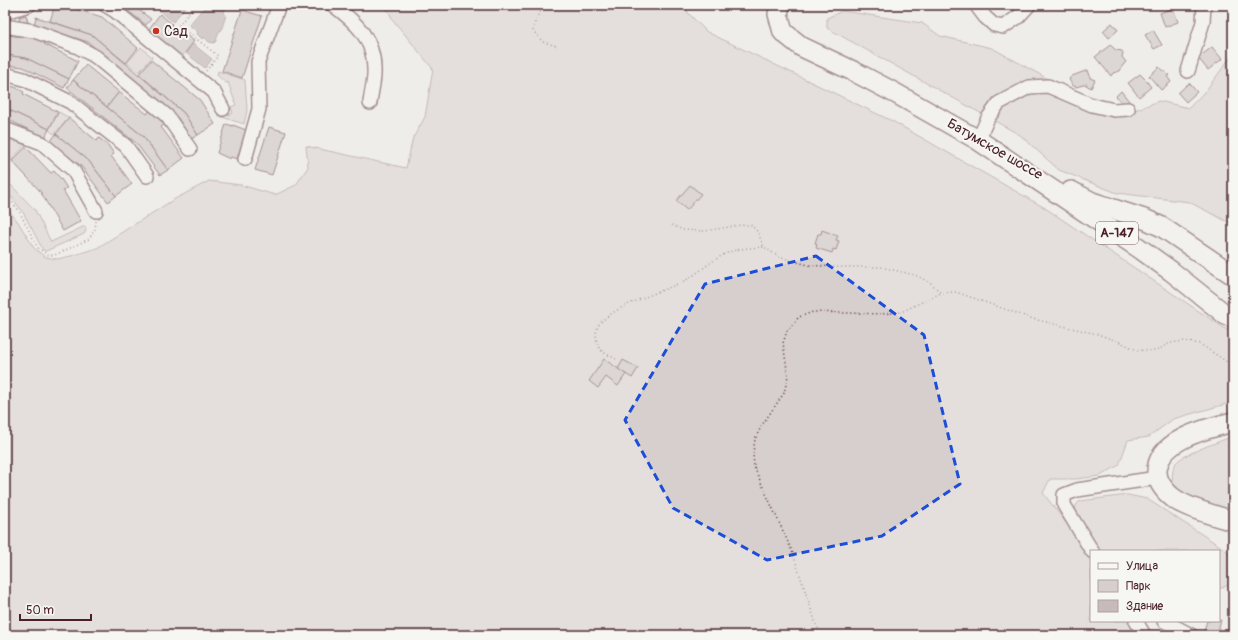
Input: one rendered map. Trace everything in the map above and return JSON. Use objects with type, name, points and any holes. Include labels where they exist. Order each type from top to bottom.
[{"type":"highway","name":"Батумское шоссе","points":[[780,5],[778,14],[783,32],[802,47],[895,93],[936,115],[997,153],[1092,202],[1147,220],[1177,236],[1233,275]]},
{"type":"highway","name":"А-147","points":[[997,153],[1129,241],[1171,271],[1226,315],[1233,318]]},
{"type":"highway","points":[[1129,241],[1127,232],[1132,225],[1138,221],[1147,220]]},
{"type":"highway","points":[[1233,422],[1182,439],[1169,448],[1159,459],[1157,467],[1157,478],[1164,490],[1176,500],[1191,507],[1233,521]]},
{"type":"street","points":[[5,12],[29,5]]},
{"type":"street","points":[[105,5],[115,11],[214,92],[223,108]]},
{"type":"street","points":[[244,158],[259,109],[258,62],[279,5]]},
{"type":"street","points":[[333,5],[347,15],[366,35],[373,53],[375,71],[370,103]]},
{"type":"street","points":[[976,5],[985,17],[994,25],[1003,27],[1018,17],[1029,5]]},
{"type":"street","points":[[1188,71],[1203,22],[1204,5]]},
{"type":"street","points":[[5,26],[34,31],[78,47],[96,57],[167,116],[190,149]]},
{"type":"street","points":[[5,74],[24,79],[70,102],[126,146],[147,176]]},
{"type":"street","points":[[978,140],[988,118],[999,103],[1029,87],[1048,86],[1092,105],[1114,110],[1128,109]]},
{"type":"street","points":[[5,129],[42,143],[73,170],[96,211]]},
{"type":"street","points":[[1091,550],[1064,505],[1064,495],[1077,490],[1157,478]]},
{"type":"street","points":[[1137,622],[1144,635]]},
{"type":"street","points":[[1166,622],[1191,635]]},
{"type":"path","points":[[176,29],[195,5]]},
{"type":"path","points":[[545,5],[536,18],[532,31],[543,42],[557,46]]},
{"type":"path","points":[[179,25],[218,56],[205,72]]},
{"type":"path","points":[[5,193],[19,211],[38,248],[48,255],[55,255],[89,238],[95,229],[96,211]]},
{"type":"path","points":[[672,225],[682,230],[705,231],[750,225],[757,231],[764,247]]},
{"type":"path","points":[[616,359],[600,350],[596,337],[596,330],[601,322],[635,302],[685,281],[725,254],[744,248],[764,247],[779,256],[808,265],[834,267],[881,267],[915,275],[931,283],[941,293]]},
{"type":"path","points":[[823,635],[812,616],[792,551],[754,467],[753,453],[755,439],[762,425],[784,393],[788,376],[783,343],[786,331],[799,317],[813,312],[882,314],[901,312],[941,293],[956,292],[1033,319],[1097,334],[1137,350],[1156,351],[1170,343],[1185,340],[1200,344],[1233,366]]},
{"type":"highlighted area","points":[[816,256],[924,335],[960,484],[882,536],[767,560],[673,508],[625,420],[705,284]]},
{"type":"green space","points":[[383,5],[686,5],[688,13],[707,32],[894,122],[1045,208],[1233,334],[1233,402],[1173,419],[1149,437],[1128,440],[1119,465],[1100,476],[1076,479],[1050,479],[1043,493],[1071,529],[1090,560],[1090,622],[1129,622],[1137,635],[5,635],[5,205],[18,222],[34,248],[45,257],[57,259],[97,248],[173,200],[209,181],[241,185],[275,195],[296,185],[308,167],[306,146],[406,168],[413,138],[425,117],[433,69],[393,20]]},
{"type":"green space","points":[[842,11],[922,23],[940,36],[992,48],[1111,114],[1135,110],[1159,101],[1189,108],[1207,89],[1233,54],[1233,228],[1230,223],[1189,202],[1117,193],[1059,170],[1020,135],[827,28],[827,18]]},
{"type":"green space","points":[[141,47],[152,57],[139,72],[127,63]]},
{"type":"green space","points":[[218,71],[245,80],[247,110],[244,124],[222,117],[233,113],[231,107],[236,105],[228,82],[226,83],[217,75]]},
{"type":"green space","points":[[59,112],[69,118],[54,134],[49,130]]},
{"type":"green space","points":[[10,139],[25,145],[7,165]]},
{"type":"green space","points":[[8,182],[35,210],[51,242],[85,226],[86,231],[84,234],[46,251],[43,250],[24,214],[5,188],[5,185]]},
{"type":"green space","points":[[1233,436],[1233,518],[1185,495],[1173,484],[1172,476],[1176,463],[1180,459]]},
{"type":"green space","points":[[1128,495],[1147,499],[1223,548],[1233,557],[1233,583],[1220,589],[1220,550],[1099,550],[1075,511],[1076,505],[1080,501]]},
{"type":"shaded area","points":[[159,5],[186,6],[173,22],[159,10]]},
{"type":"shaded area","points":[[206,5],[230,5],[229,8],[225,9],[224,14],[226,15],[221,31],[219,31],[214,43],[209,42],[204,37],[202,39],[197,34],[198,32],[189,25]]},
{"type":"shaded area","points":[[193,44],[212,59],[205,68],[186,53]]},
{"type":"building","points":[[55,5],[62,5],[102,17],[138,48],[126,63],[92,35],[50,21]]},
{"type":"building","points":[[132,5],[151,19],[146,25],[127,10]]},
{"type":"building","points":[[1173,8],[1178,22],[1165,27],[1160,13]]},
{"type":"building","points":[[242,10],[262,16],[242,78],[222,71]]},
{"type":"building","points":[[160,14],[181,33],[182,32],[194,41],[182,57],[152,36],[154,34],[148,30]]},
{"type":"building","points":[[26,15],[28,22],[21,24],[19,17]]},
{"type":"building","points":[[36,17],[92,35],[184,113],[198,135],[191,139],[178,118],[88,42],[34,25]]},
{"type":"building","points":[[1112,23],[1118,30],[1109,38],[1103,31]]},
{"type":"building","points":[[1153,30],[1162,45],[1154,49],[1145,35]]},
{"type":"building","points":[[5,35],[36,38],[45,42],[44,44],[78,61],[69,79],[26,58],[5,55]]},
{"type":"building","points":[[1110,45],[1116,50],[1122,51],[1122,57],[1126,62],[1120,71],[1113,73],[1111,76],[1095,57]]},
{"type":"building","points":[[1212,47],[1222,59],[1208,70],[1198,58]]},
{"type":"building","points":[[5,55],[26,58],[69,79],[64,88],[23,67],[5,65]]},
{"type":"building","points":[[151,60],[200,100],[215,124],[198,135],[184,113],[139,74]]},
{"type":"building","points":[[86,65],[119,92],[107,107],[73,80]]},
{"type":"building","points":[[1159,67],[1169,75],[1167,76],[1171,82],[1161,90],[1149,76]]},
{"type":"building","points":[[1088,70],[1090,78],[1095,80],[1091,88],[1086,85],[1087,84],[1076,87],[1072,85],[1069,79],[1072,76]]},
{"type":"building","points":[[1140,74],[1151,87],[1139,97],[1128,83]]},
{"type":"building","points":[[73,80],[143,136],[168,170],[160,175],[136,143],[67,88]]},
{"type":"building","points":[[1189,83],[1197,92],[1186,102],[1178,93]]},
{"type":"building","points":[[5,86],[15,87],[24,92],[23,94],[58,112],[49,129],[5,108]]},
{"type":"building","points":[[1121,91],[1129,101],[1124,105],[1116,96]]},
{"type":"building","points":[[119,92],[147,114],[150,110],[157,115],[164,125],[161,127],[184,158],[168,170],[143,136],[107,107]]},
{"type":"building","points":[[5,108],[49,129],[45,138],[5,118]]},
{"type":"building","points":[[69,118],[97,141],[99,138],[108,145],[114,154],[111,156],[132,184],[116,196],[88,160],[56,134]]},
{"type":"building","points":[[226,124],[246,130],[237,159],[231,157],[230,159],[217,153]]},
{"type":"building","points":[[269,127],[286,132],[272,175],[255,170]]},
{"type":"building","points":[[56,134],[88,160],[116,196],[108,202],[81,166],[50,142]]},
{"type":"building","points":[[26,147],[51,173],[54,171],[61,179],[67,188],[63,190],[81,221],[63,231],[40,191],[12,161]]},
{"type":"building","points":[[690,185],[701,194],[687,210],[676,201]]},
{"type":"building","points":[[822,230],[838,236],[836,240],[839,241],[836,250],[833,249],[832,253],[816,248],[817,244],[815,243],[818,234],[821,234]]},
{"type":"building","points":[[604,359],[626,374],[618,386],[606,377],[598,388],[589,381]]},
{"type":"building","points":[[623,360],[638,368],[632,378],[618,369]]},
{"type":"building","points":[[1221,620],[1217,634],[1204,630],[1207,622],[1220,622]]},
{"type":"place","name":"Сад","points":[[156,31]]}]
